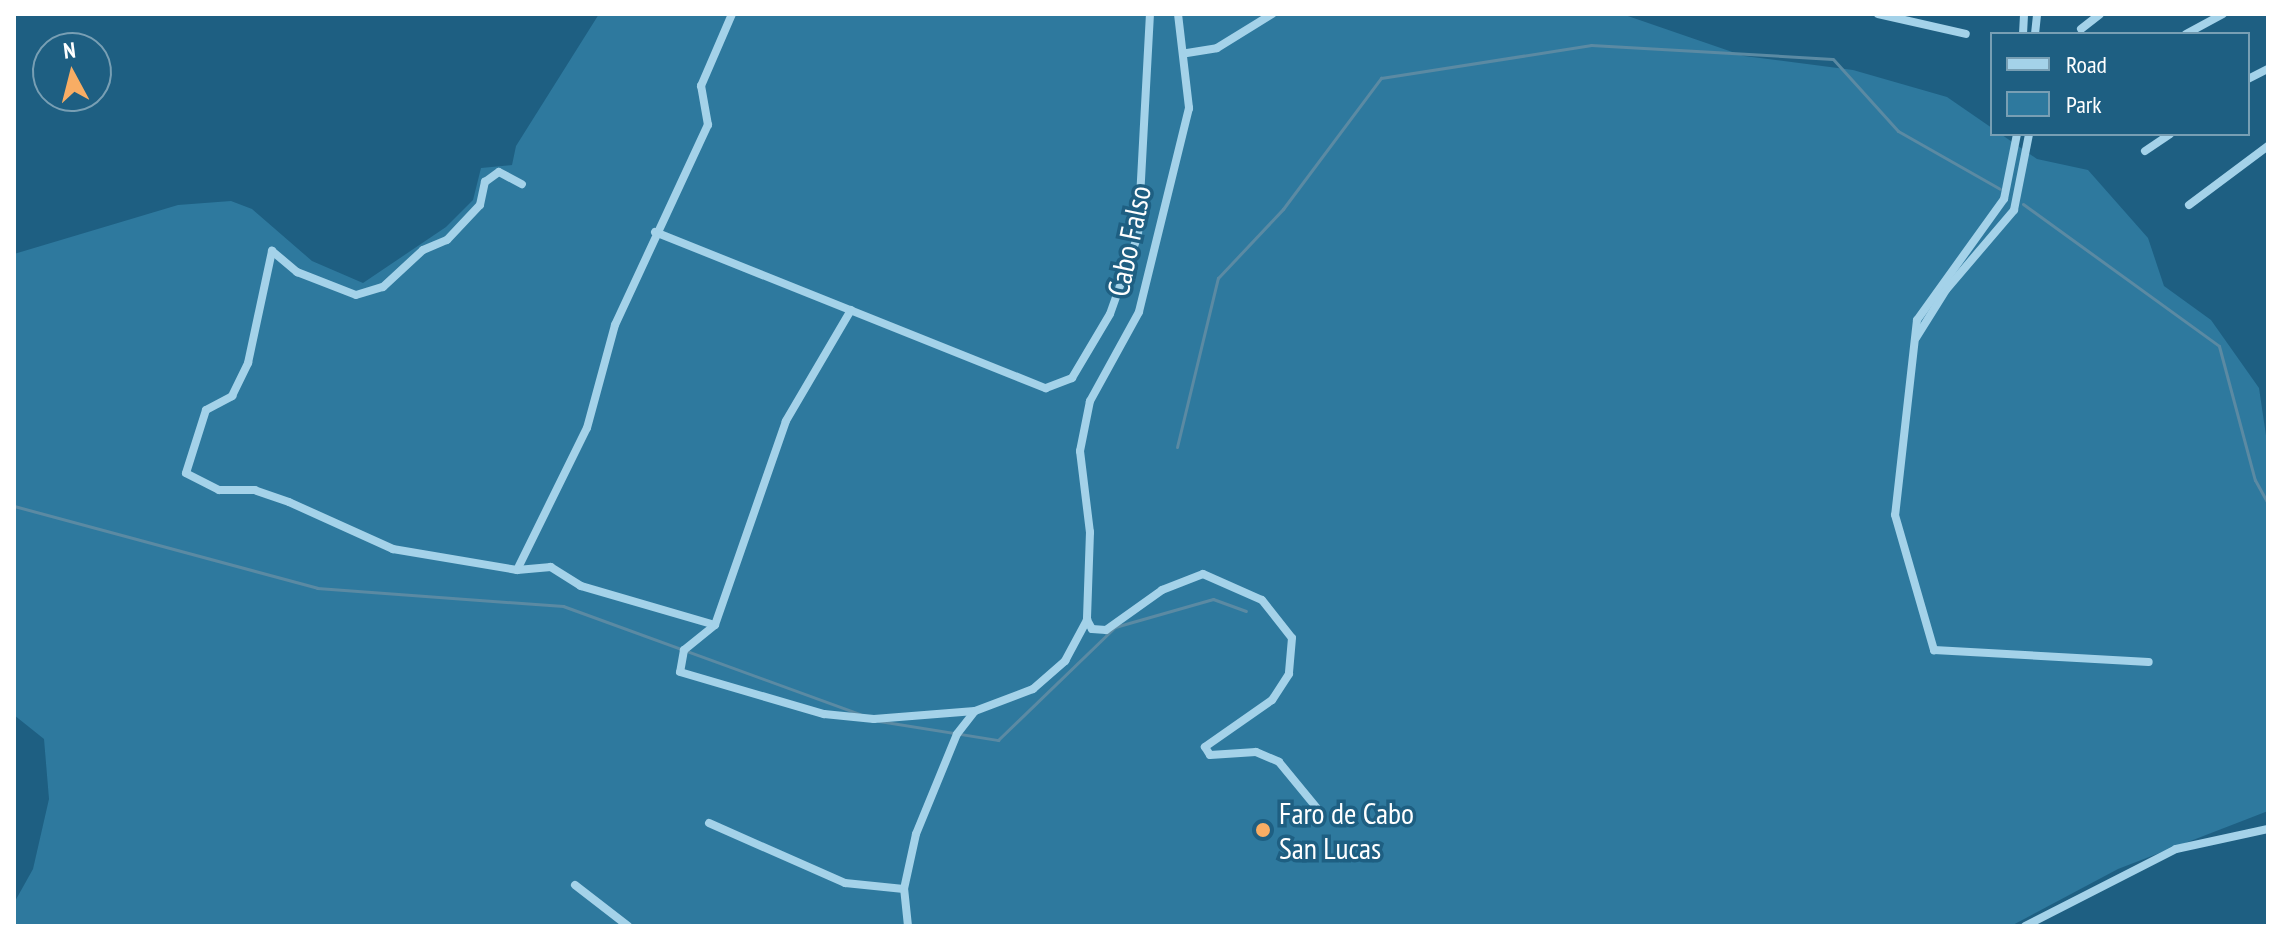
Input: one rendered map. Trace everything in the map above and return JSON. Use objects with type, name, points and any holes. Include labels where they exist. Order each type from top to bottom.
[{"type":"street","points":[[517,570],[587,428],[615,325],[655,232],[708,125],[701,86],[732,14]]},
{"type":"street","points":[[655,232],[1046,388],[1072,378],[1110,314],[1138,235],[1150,14]]},
{"type":"street","name":"Cabo Falso","points":[[715,625],[684,650],[680,672],[824,714],[975,711],[1033,689],[1065,661],[1087,620],[1090,532],[1080,451],[1090,401],[1139,312],[1151,271],[1168,170],[1189,108],[1187,53],[1178,14]]},
{"type":"street","points":[[1187,53],[1217,48],[1272,14]]},
{"type":"street","points":[[1878,14],[1966,34]]},
{"type":"street","points":[[2081,29],[2100,14]]},
{"type":"street","points":[[2190,32],[2223,14]]},
{"type":"street","points":[[2250,78],[2268,69]]},
{"type":"street","points":[[2017,136],[2012,178],[1997,212],[1922,304],[1900,420],[1895,515],[1934,650],[2149,662]]},
{"type":"street","points":[[1916,338],[1946,290],[2008,219],[2026,178],[2029,136]]},
{"type":"street","points":[[2145,151],[2167,136]]},
{"type":"street","points":[[2189,205],[2268,146]]},
{"type":"street","points":[[522,184],[499,172],[485,182],[480,205],[447,240],[423,250],[383,287],[356,295],[297,272],[272,251],[248,363],[232,396],[206,410],[186,473],[219,490],[255,490],[289,502],[393,549],[517,570],[551,567],[581,586],[715,625],[786,421],[851,310]]},
{"type":"street","points":[[2012,178],[2026,178]]},
{"type":"street","points":[[1997,212],[2008,219]]},
{"type":"street","points":[[1087,620],[1092,629],[1106,630],[1162,590],[1203,574],[1262,600],[1292,638],[1289,674],[1281,693],[1205,747],[1210,755],[1256,752],[1279,762],[1321,813]]},
{"type":"street","points":[[908,926],[904,889],[916,834],[957,734],[975,711]]},
{"type":"street","points":[[941,714],[957,734]]},
{"type":"street","points":[[709,823],[845,883],[904,889]]},
{"type":"street","points":[[2025,926],[2185,846],[2268,829]]},
{"type":"street","points":[[575,885],[628,926]]},
{"type":"green space","points":[[599,14],[1622,14],[1744,56],[1853,70],[1947,97],[1990,127],[1990,136],[2004,136],[2037,159],[2088,170],[2148,238],[2164,286],[2211,320],[2259,388],[2268,449],[2268,811],[2118,869],[2011,926],[14,926],[14,903],[33,869],[49,799],[44,739],[14,715],[14,254],[178,205],[231,201],[252,209],[312,261],[363,283],[446,227],[473,200],[481,168],[512,165],[516,146]]},
{"type":"waterway","points":[[1177,447],[1218,278],[1283,209],[1381,78],[1591,45],[1833,59],[1898,131],[2000,189]]},
{"type":"waterway","points":[[2023,204],[2219,346],[2255,480],[2268,503]]},
{"type":"waterway","points":[[14,506],[317,588],[563,606],[860,714]]},
{"type":"waterway","points":[[879,721],[998,740],[1115,627],[1213,599],[1246,611]]},
{"type":"place","name":"Faro de Cabo San Lucas","points":[[1263,830]]}]
